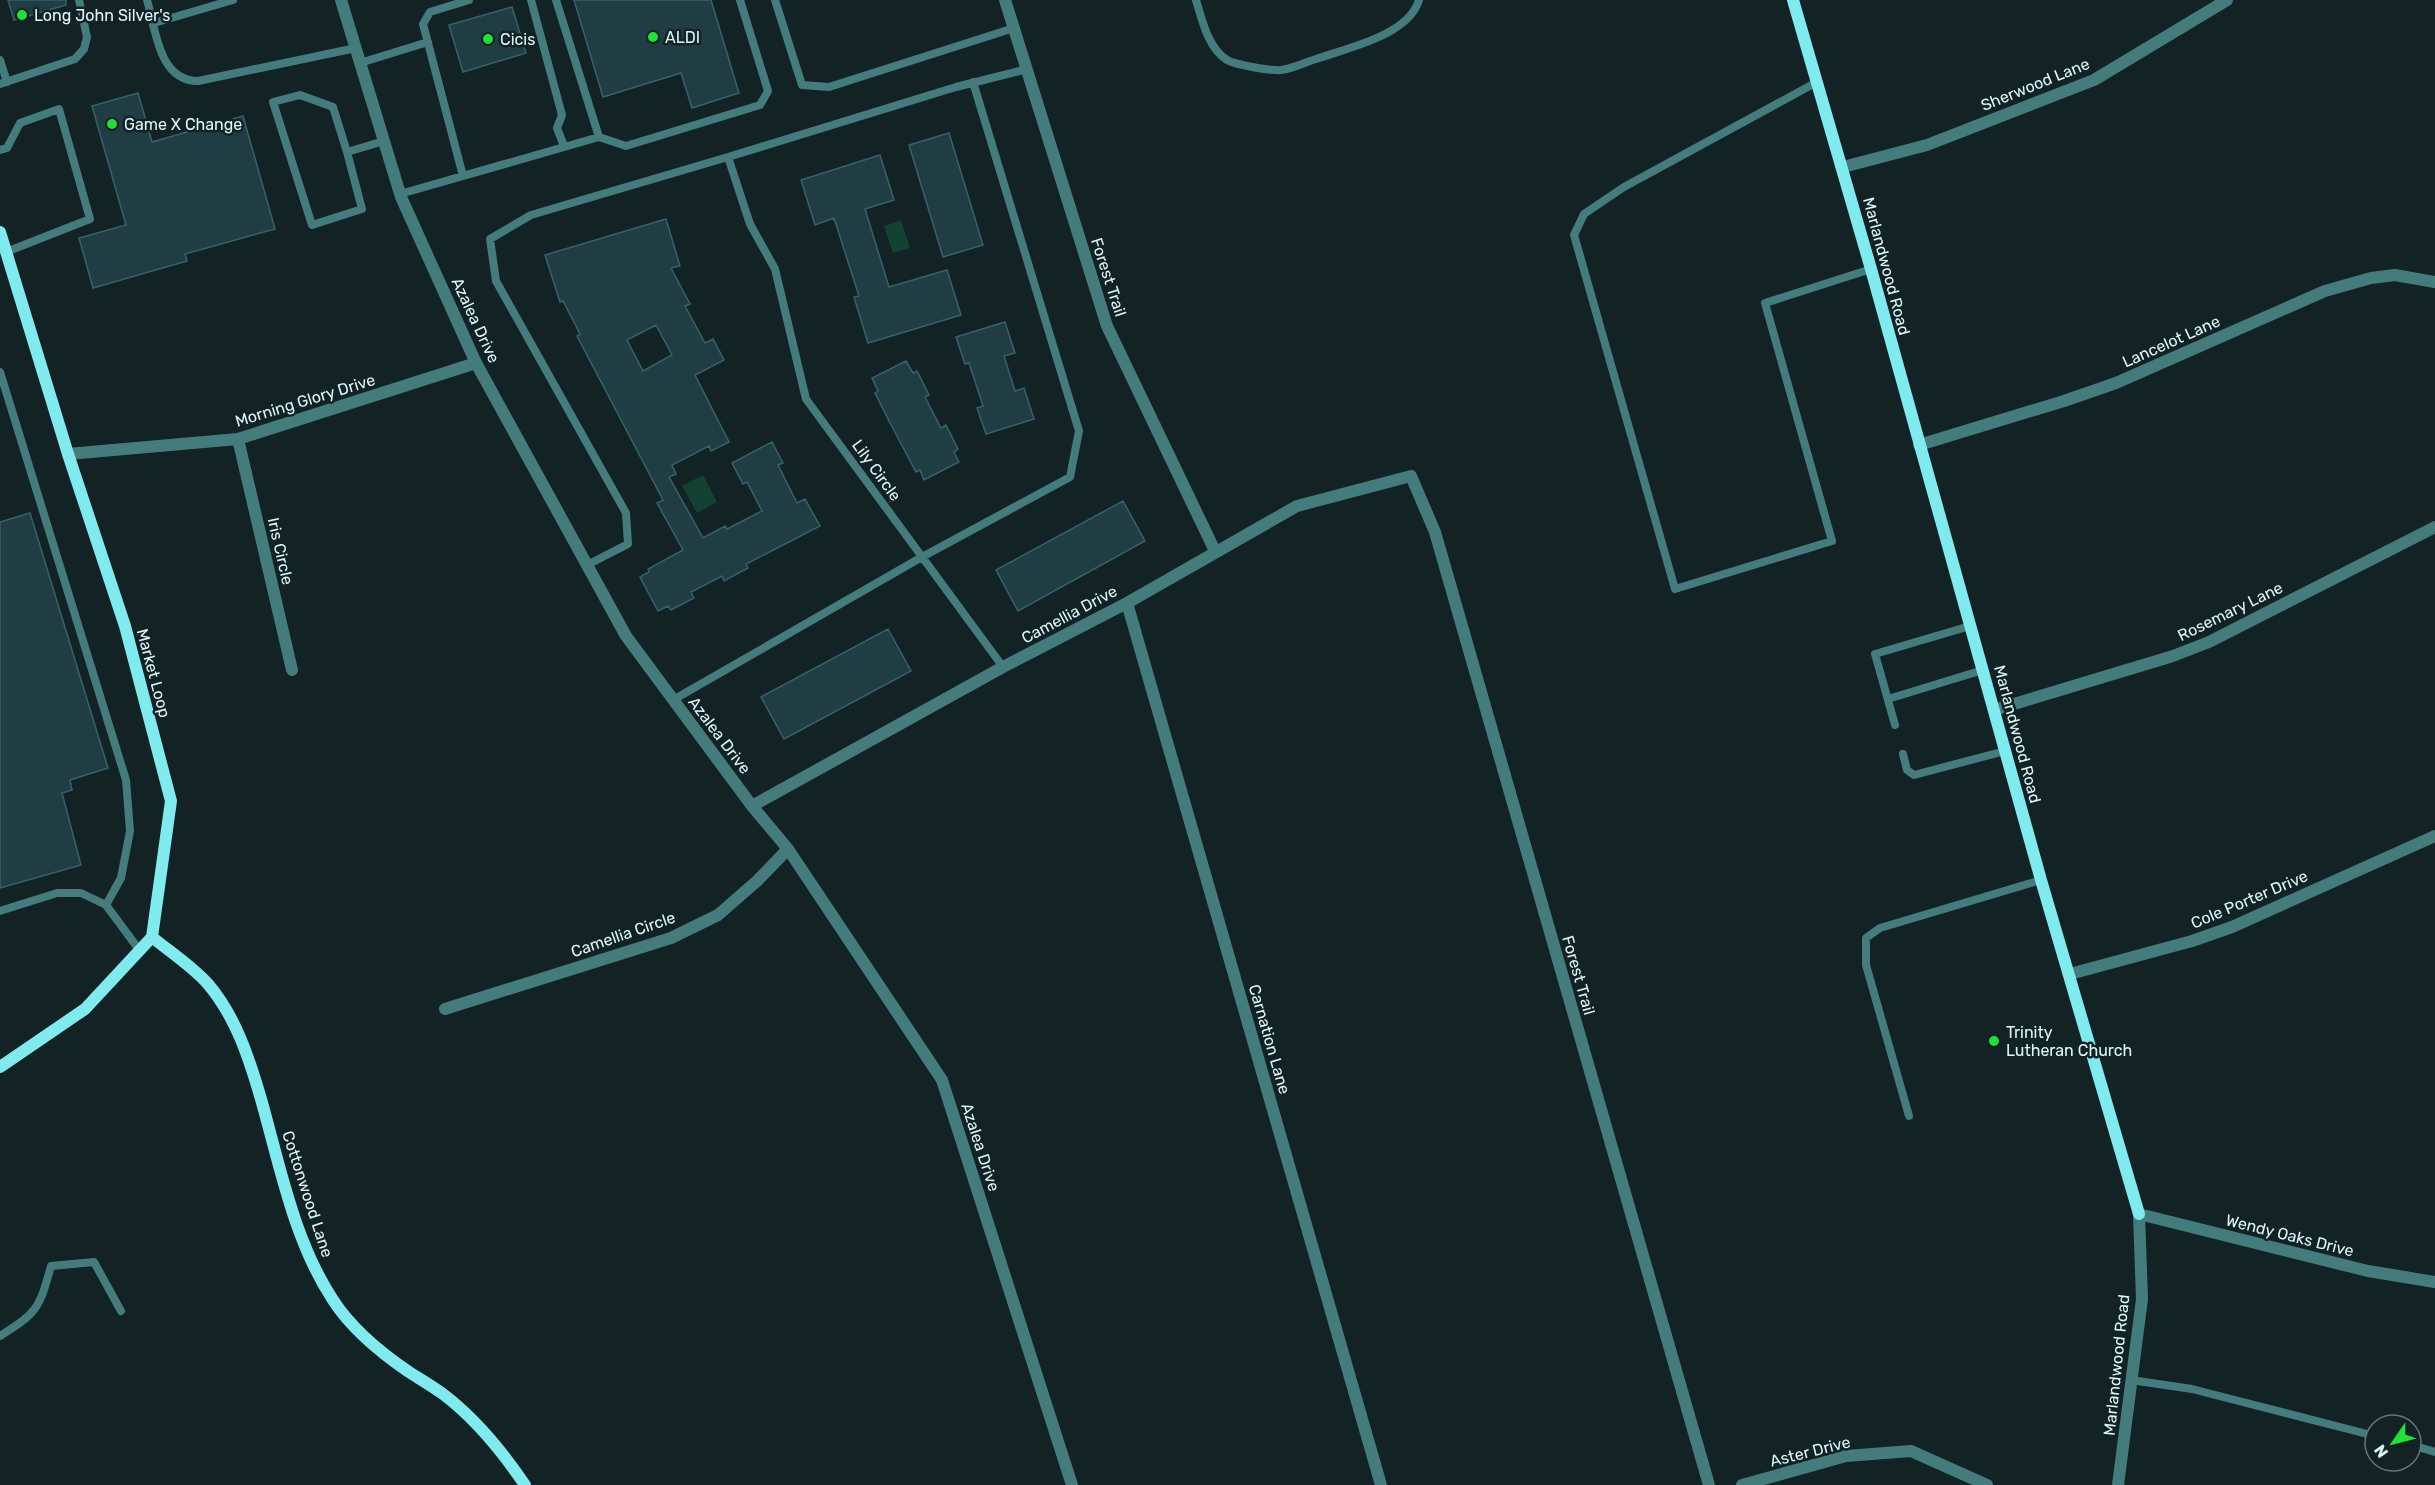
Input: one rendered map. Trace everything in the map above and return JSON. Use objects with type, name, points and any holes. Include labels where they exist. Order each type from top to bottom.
[{"type":"street","name":"Azalea Drive","points":[[341,0],[399,194],[477,363],[626,636],[752,806],[788,849],[942,1080],[1072,1485]]},
{"type":"street","name":"Forest Trail","points":[[1005,0],[1107,326],[1215,551]]},
{"type":"street","name":"Marlandwood Road","points":[[1793,0],[1871,269],[2041,880],[2139,1214],[2142,1299],[2118,1485]]},
{"type":"street","name":"Sherwood Lane","points":[[1842,167],[1926,145],[2094,80],[2227,0]]},
{"type":"street","name":"Market Loop","points":[[0,232],[68,454],[125,626],[171,801],[152,937]]},
{"type":"street","name":"Lancelot Lane","points":[[1919,445],[2116,383],[2325,291],[2371,278],[2395,275],[2435,282]]},
{"type":"street","name":"Morning Glory Drive","points":[[68,454],[238,439],[477,363]]},
{"type":"street","name":"Iris Circle","points":[[238,439],[292,670]]},
{"type":"street","name":"Forest Trail","points":[[1411,476],[1435,532],[1708,1485]]},
{"type":"street","name":"Camellia Drive","points":[[752,806],[1003,668],[1127,603],[1297,506],[1411,476]]},
{"type":"street","name":"Rosemary Lane","points":[[1994,710],[2173,657],[2209,642],[2435,527]]},
{"type":"street","name":"Carnation Lane","points":[[1127,603],[1381,1485]]},
{"type":"street","name":"Cole Porter Drive","points":[[2070,974],[2192,941],[2232,927],[2435,836]]},
{"type":"street","name":"Camellia Circle","points":[[445,1009],[671,938],[718,915],[757,881],[788,849]]},
{"type":"street","points":[[0,1067],[85,1009],[152,937]]},
{"type":"street","name":"Cottonwood Lane","points":[[152,937],[207,983],[229,1014],[244,1045],[294,1213],[312,1265],[334,1302],[365,1336],[406,1370],[444,1394],[473,1421],[501,1448],[525,1485]]},
{"type":"street","name":"Wendy Oaks Drive","points":[[2139,1214],[2368,1271],[2435,1282]]},
{"type":"street","name":"Aster Drive","points":[[1742,1485],[1846,1456],[1911,1450],[1987,1485]]},
{"type":"lane","points":[[0,60],[4,83],[75,59],[84,50],[87,37],[79,0]]},
{"type":"lane","points":[[147,0],[165,63],[173,73],[186,81],[198,81],[356,48]]},
{"type":"lane","points":[[154,23],[232,0]]},
{"type":"lane","points":[[464,176],[423,24],[430,12],[470,0]]},
{"type":"lane","points":[[531,0],[562,115],[557,128],[564,146]]},
{"type":"lane","points":[[556,0],[599,137]]},
{"type":"lane","points":[[399,194],[599,137],[626,146],[760,105],[768,91],[740,0]]},
{"type":"lane","points":[[775,0],[802,85],[829,87],[1014,28]]},
{"type":"lane","points":[[1196,0],[1204,27],[1214,45],[1228,60],[1281,70],[1360,45],[1384,34],[1402,24],[1416,12],[1419,0]]},
{"type":"lane","points":[[360,63],[428,42]]},
{"type":"lane","points":[[587,565],[628,544],[626,513],[496,281],[490,239],[531,215],[972,82],[1027,69]]},
{"type":"lane","points":[[673,700],[922,557],[1070,477],[1079,431],[972,82]]},
{"type":"lane","points":[[1817,82],[1624,187],[1584,214],[1574,236],[1675,589],[1832,541],[1765,303],[1871,269]]},
{"type":"lane","points":[[300,95],[333,107],[347,152],[362,209],[312,225],[273,102],[300,95]]},
{"type":"lane","points":[[0,150],[7,148],[20,123],[59,109],[90,219],[6,252]]},
{"type":"lane","points":[[347,152],[384,141]]},
{"type":"lane","name":"Lily Circle","points":[[728,157],[750,225],[775,269],[806,399],[1003,668]]},
{"type":"lane","points":[[0,372],[126,780],[130,831],[121,878],[106,905]]},
{"type":"lane","points":[[1895,725],[1875,654],[1970,626]]},
{"type":"lane","points":[[1888,699],[1983,670]]},
{"type":"lane","points":[[1903,754],[1907,770],[1914,775],[2005,751]]},
{"type":"lane","points":[[1909,1116],[1866,965],[1866,938],[1880,927],[2041,880]]},
{"type":"lane","points":[[0,911],[69,892],[81,893],[106,905],[140,951]]},
{"type":"lane","points":[[0,1336],[27,1318],[41,1302],[51,1266],[94,1262],[121,1311]]},
{"type":"lane","points":[[2132,1380],[2192,1389],[2363,1433]]},
{"type":"shaded area","points":[[901,220],[910,248],[893,253],[884,226]]},
{"type":"shaded area","points":[[703,475],[717,502],[697,513],[682,486]]},
{"type":"building","name":"Long John Silver's","points":[[8,0],[66,0],[66,5],[14,20]]},
{"type":"building","name":"ALDI","points":[[574,0],[711,0],[739,93],[692,108],[681,73],[603,97]]},
{"type":"building","name":"Cicis","points":[[512,7],[526,53],[463,72],[449,25]]},
{"type":"building","points":[[138,93],[152,142],[243,116],[275,229],[185,254],[187,261],[93,288],[79,238],[126,225],[92,106]]},
{"type":"building","points":[[949,133],[983,245],[943,257],[909,145]]},
{"type":"building","points":[[880,155],[894,200],[865,209],[889,287],[947,270],[961,315],[868,343],[854,297],[859,296],[834,218],[815,225],[801,180]]},
{"type":"building","points":[[666,219],[680,266],[671,268],[690,304],[685,306],[705,343],[713,339],[724,360],[695,375],[729,442],[711,451],[709,446],[672,465],[676,474],[669,477],[703,538],[725,526],[727,529],[762,511],[747,482],[743,484],[732,463],[772,442],[783,463],[778,465],[797,503],[805,499],[820,526],[746,564],[748,568],[724,581],[722,576],[691,592],[694,598],[671,610],[668,606],[658,611],[640,577],[649,572],[648,569],[683,550],[657,503],[663,500],[577,336],[580,334],[563,301],[560,302],[545,255]],"holes":[[[656,325],[672,355],[643,371],[627,340]]]},
{"type":"building","points":[[1005,322],[1015,353],[1004,356],[1015,391],[1024,388],[1034,419],[986,434],[977,408],[983,406],[969,363],[965,364],[956,337]]},
{"type":"building","points":[[906,361],[913,373],[917,371],[929,395],[925,397],[941,428],[946,425],[958,449],[954,452],[959,462],[924,480],[920,470],[916,472],[889,421],[875,393],[878,391],[872,378]]},
{"type":"building","points":[[1123,501],[1145,541],[1018,611],[996,570]]},
{"type":"building","points":[[30,513],[108,768],[70,780],[72,790],[62,793],[81,865],[0,888],[0,522]]},
{"type":"building","points":[[888,629],[911,671],[784,739],[761,697]]},
{"type":"place","name":"Long John Silver's","points":[[22,15]]},
{"type":"place","name":"ALDI","points":[[653,37]]},
{"type":"place","name":"Cicis","points":[[488,39]]},
{"type":"place","name":"Game X Change","points":[[112,124]]},
{"type":"place","name":"Trinity Lutheran Church","points":[[1994,1041]]}]
